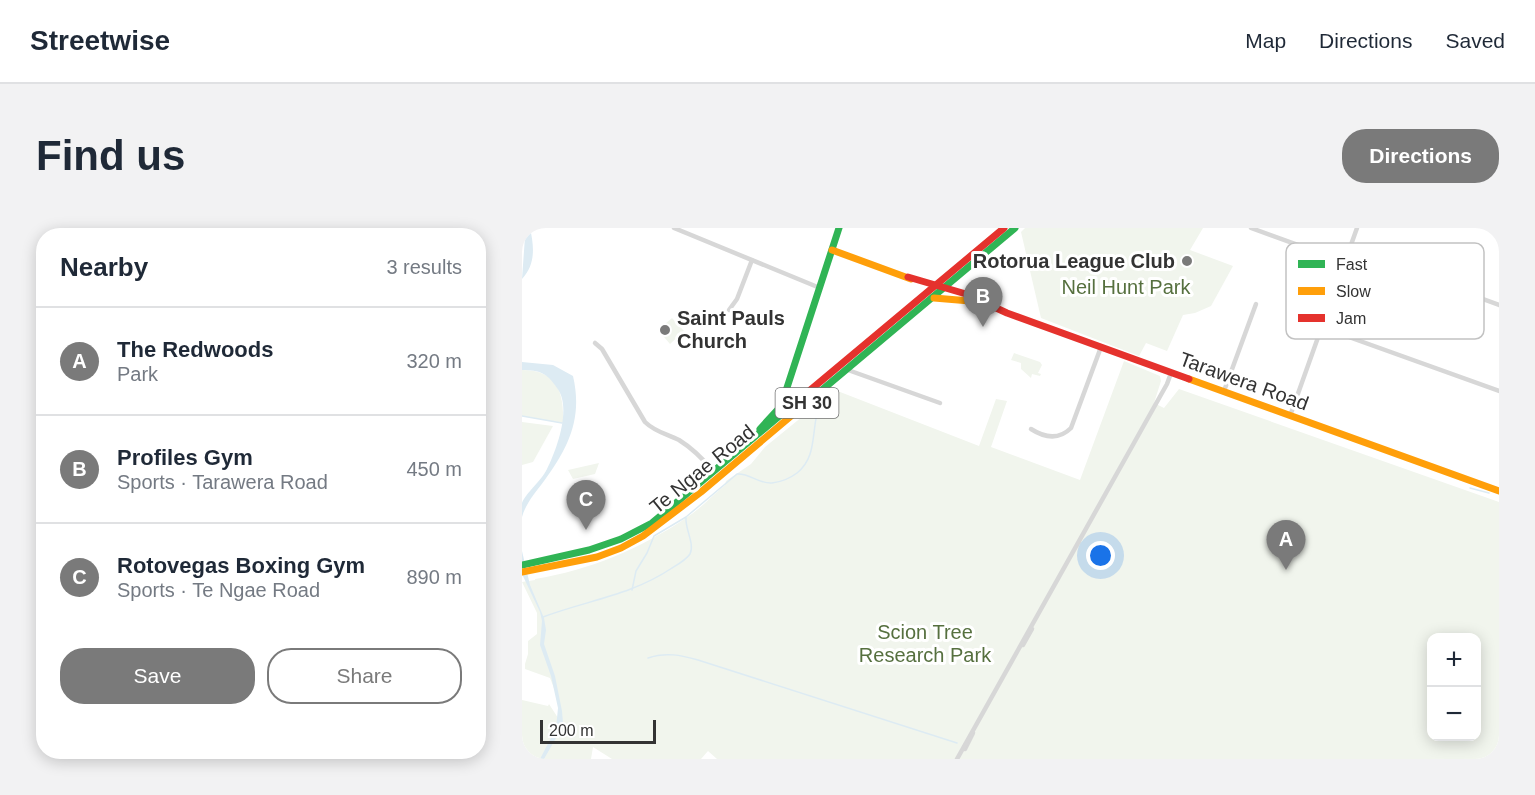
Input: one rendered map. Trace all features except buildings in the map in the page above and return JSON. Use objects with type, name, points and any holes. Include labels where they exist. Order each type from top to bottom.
[{"type":"main road","points":[[755,438],[759,429],[780,409],[839,228]]},
{"type":"main road","name":"Te Ngae Road","points":[[522,565],[536,566],[583,561],[621,548],[650,532],[755,438],[1005,228]]},
{"type":"main road","name":"Te Ngae Road","points":[[522,572],[599,549],[632,535],[668,510],[848,370],[1015,228]]},
{"type":"main road","name":"Tarawera Road","points":[[832,250],[909,277],[914,281],[966,294],[974,301],[1498,489]]},
{"type":"main road","points":[[934,298],[974,301]]},
{"type":"main road","points":[[789,385],[788,400],[796,403]]},
{"type":"main road","points":[[575,555],[583,561]]},
{"type":"street","points":[[676,228],[820,288]]},
{"type":"street","points":[[1251,228],[1292,243]]},
{"type":"street","points":[[1352,243],[1357,228]]},
{"type":"street","points":[[729,310],[737,299],[752,260]]},
{"type":"street","points":[[1484,300],[1499,305]]},
{"type":"street","points":[[1224,391],[1256,304]]},
{"type":"street","points":[[1290,416],[1317,339]]},
{"type":"street","points":[[1354,339],[1499,392]]},
{"type":"street","points":[[595,343],[602,349],[645,423],[655,431],[686,445],[716,474]]},
{"type":"street","points":[[1031,429],[1039,434],[1053,437],[1063,435],[1071,428],[1101,347]]},
{"type":"street","points":[[848,370],[940,403]]},
{"type":"street","points":[[958,759],[1017,653],[1028,638],[1036,618],[1171,373]]},
{"type":"green space","name":"Neil Hunt Park","points":[[1025,228],[1203,228],[1190,250],[1233,266],[1211,306],[1183,315],[1167,351],[1146,343],[1139,356],[1041,318],[1021,232]]},
{"type":"green space","points":[[672,318],[684,331],[670,344],[658,330]]},
{"type":"green space","points":[[1014,353],[1040,362],[1042,365],[1038,373],[1041,374],[1040,376],[1032,374],[1031,378],[1021,369],[1021,363],[1011,360]]},
{"type":"green space","name":"Scion Tree Research Park","points":[[1124,361],[1160,376],[1161,381],[1154,403],[1164,408],[1179,389],[1499,502],[1499,759],[717,759],[708,751],[701,759],[612,759],[593,747],[591,759],[522,759],[522,700],[548,706],[549,704],[560,721],[559,701],[550,678],[525,669],[528,641],[537,634],[537,613],[522,582],[595,564],[633,549],[669,529],[701,507],[725,485],[726,481],[751,464],[765,447],[835,390],[979,446],[996,399],[1007,401],[991,447],[1080,480]]},
{"type":"green space","points":[[522,370],[543,374],[556,385],[562,402],[563,423],[522,416]]},
{"type":"green space","points":[[522,422],[553,426],[533,462],[522,465]]},
{"type":"green space","points":[[599,463],[595,474],[573,479],[568,470]]},
{"type":"shaded area","points":[[522,228],[530,228],[533,248],[530,267],[522,279],[525,237]]},
{"type":"shaded area","points":[[522,362],[553,365],[573,376],[576,406],[575,419],[566,445],[553,469],[528,503],[522,517],[524,499],[545,473],[555,451],[563,417],[563,406],[561,396],[550,379],[538,372],[522,370]]},
{"type":"shaded area","points":[[522,551],[530,585],[544,618],[546,630],[544,644],[555,676],[562,711],[563,723],[560,731],[544,759],[540,759],[556,728],[558,708],[551,676],[540,645],[542,621],[540,612],[522,574]]},
{"type":"waterway","points":[[632,590],[636,571],[654,536],[686,517],[737,474],[772,483],[785,480],[797,473],[809,457],[818,410],[822,401]]},
{"type":"waterway","points":[[522,416],[562,423]]},
{"type":"waterway","points":[[1470,488],[1489,493]]},
{"type":"waterway","points":[[543,617],[625,591],[656,577],[681,562],[691,550],[686,518]]},
{"type":"waterway","points":[[648,658],[667,655],[692,658],[957,743]]},
{"type":"traffic: fast","points":[[760,429],[781,406],[839,228]]},
{"type":"traffic: fast","points":[[810,400],[1015,228]]},
{"type":"traffic: fast","points":[[522,565],[589,550],[621,539],[652,523],[796,402]]},
{"type":"traffic: slow","points":[[832,250],[911,279]]},
{"type":"traffic: slow","points":[[934,298],[970,301]]},
{"type":"traffic: slow","points":[[1189,379],[1499,491]]},
{"type":"traffic: slow","points":[[522,572],[597,557],[643,536],[701,492],[810,400]]},
{"type":"traffic: jam","points":[[796,402],[1004,228]]},
{"type":"traffic: jam","points":[[908,277],[966,294],[1007,313],[1189,379]]},
{"type":"place","name":"Rotorua League Club","points":[[1187,261]]},
{"type":"place","name":"Profiles Gym","points":[[983,327]]},
{"type":"place","name":"Saint Pauls Church","points":[[665,330]]},
{"type":"place","name":"Rotovegas Boxing Gym","points":[[586,530]]},
{"type":"place","name":"The Redwoods","points":[[1286,570]]}]
